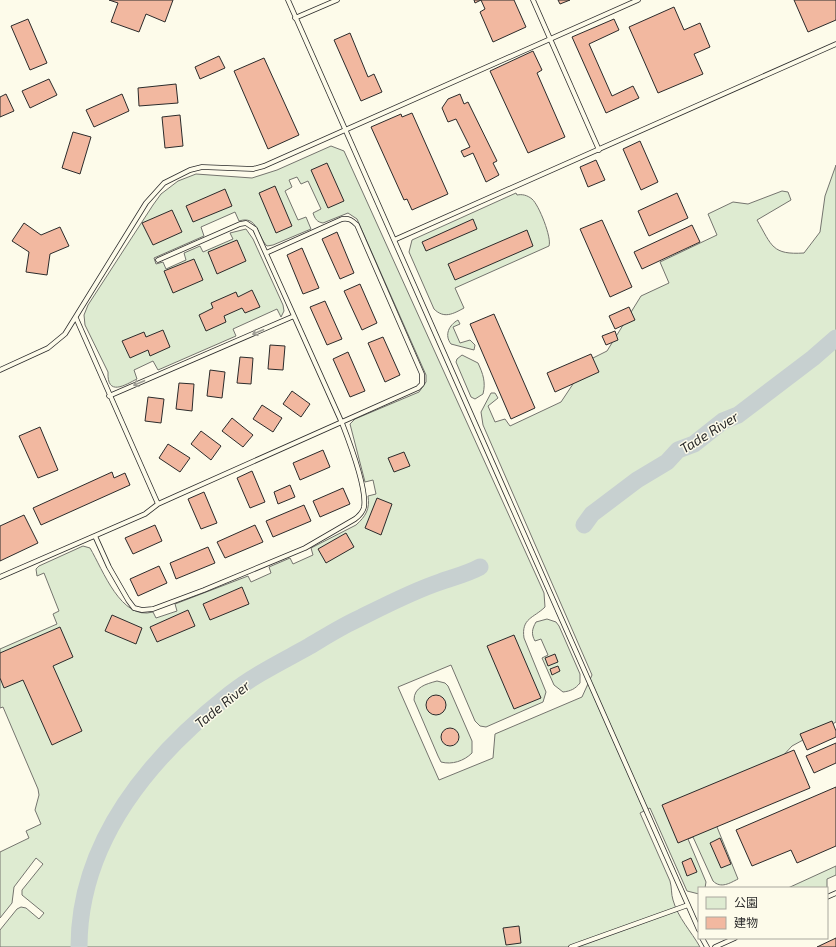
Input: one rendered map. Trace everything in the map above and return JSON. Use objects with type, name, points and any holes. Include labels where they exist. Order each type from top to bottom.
[{"type":"lane","points":[[288,0],[698,928]]},
{"type":"lane","points":[[295,18],[338,0]]},
{"type":"lane","points":[[533,0],[599,150]]},
{"type":"lane","points":[[0,370],[48,348],[65,334],[146,203],[164,184],[190,170],[202,167],[214,166],[253,169],[264,166],[638,0]]},
{"type":"lane","points":[[394,240],[836,44]]},
{"type":"lane","points":[[0,577],[145,514],[158,504],[418,388],[423,379],[357,226],[352,220],[347,218],[342,219],[266,253]]},
{"type":"lane","points":[[95,536],[109,567],[134,608],[142,610],[153,609],[204,590],[317,543],[355,519],[364,508],[362,489],[351,447],[342,423],[255,229],[246,223],[158,260]]},
{"type":"lane","points":[[109,396],[294,316]]},
{"type":"lane","points":[[76,318],[109,396],[158,504]]},
{"type":"lane","points":[[571,947],[688,905]]},
{"type":"lane","points":[[715,947],[733,939]]},
{"type":"green space","points":[[331,146],[344,151],[544,593],[545,607],[529,619],[524,626],[524,638],[546,692],[543,702],[486,727],[480,726],[475,721],[451,665],[398,687],[439,780],[493,758],[495,734],[582,697],[592,675],[483,425],[481,412],[491,393],[495,393],[498,398],[488,406],[495,422],[505,419],[510,426],[561,402],[589,360],[607,351],[641,296],[669,283],[660,262],[717,235],[708,214],[733,202],[748,204],[782,191],[788,192],[791,200],[757,220],[774,247],[785,252],[804,253],[820,232],[825,196],[836,165],[836,722],[792,746],[717,827],[738,879],[732,882],[719,885],[713,881],[693,837],[688,839],[706,882],[705,887],[698,887],[698,894],[687,891],[650,808],[640,813],[670,881],[672,898],[675,907],[681,919],[700,947],[0,947],[0,930],[17,909],[21,907],[26,908],[39,919],[44,913],[22,895],[22,890],[43,864],[36,858],[14,887],[12,903],[0,918],[0,852],[29,838],[26,831],[41,824],[35,810],[39,795],[38,789],[3,707],[0,708],[0,649],[57,624],[53,614],[59,611],[44,573],[37,576],[36,569],[39,566],[83,546],[90,548],[114,592],[122,602],[131,609],[142,613],[153,612],[156,618],[177,611],[175,604],[248,576],[251,582],[271,573],[269,567],[290,558],[293,564],[313,555],[311,548],[356,525],[368,509],[368,496],[376,494],[373,480],[365,482],[350,424],[355,419],[419,392],[426,382],[426,375],[357,219],[348,213],[323,223],[315,219],[313,213],[321,209],[308,181],[301,184],[297,177],[289,180],[292,187],[285,191],[298,220],[306,217],[311,229],[273,245],[267,246],[254,224],[245,220],[239,221],[235,212],[201,227],[204,236],[154,258],[156,264],[163,262],[166,269],[186,260],[184,253],[200,246],[203,252],[233,239],[230,233],[246,229],[253,239],[283,305],[284,311],[281,317],[277,309],[233,329],[236,336],[158,370],[153,361],[134,370],[137,379],[118,387],[114,387],[110,384],[108,380],[108,372],[85,325],[84,315],[88,305],[161,194],[178,181],[196,174],[252,178],[277,170]]},
{"type":"green space","points":[[516,193],[517,195],[528,197],[535,202],[547,229],[549,246],[455,288],[464,308],[449,314],[441,314],[434,309],[409,252],[412,240]]},
{"type":"green space","points":[[458,320],[460,324],[453,327],[460,343],[470,340],[475,345],[474,350],[451,344],[449,341],[448,330]]},
{"type":"green space","points":[[462,355],[478,363],[483,374],[483,394],[475,399],[471,397],[456,362]]},
{"type":"green space","points":[[547,619],[556,622],[559,626],[580,674],[580,683],[575,688],[568,691],[563,692],[554,685],[542,658],[548,655],[541,639],[535,641],[533,636],[533,629],[536,622]]},
{"type":"green space","points":[[437,681],[445,683],[448,686],[472,741],[472,753],[462,760],[454,763],[441,762],[414,700],[418,689]]},
{"type":"green space","points":[[836,866],[836,875],[827,879],[827,887],[790,887]]},
{"type":"building","points":[[109,0],[173,0],[165,22],[146,14],[139,32],[111,22],[118,3]]},
{"type":"building","points":[[474,0],[481,0],[475,3]]},
{"type":"building","points":[[481,0],[514,0],[526,27],[493,42],[480,12],[485,9]]},
{"type":"building","points":[[558,0],[570,0],[560,4]]},
{"type":"building","points":[[794,0],[836,0],[836,20],[808,32]]},
{"type":"building","points":[[674,7],[684,30],[700,23],[710,47],[694,54],[703,74],[658,93],[629,27]]},
{"type":"building","points":[[28,19],[47,63],[30,70],[11,26]]},
{"type":"building","points":[[614,19],[619,30],[589,44],[612,96],[633,86],[639,98],[606,113],[572,37]]},
{"type":"building","points":[[350,33],[368,77],[374,74],[382,92],[361,101],[334,40]]},
{"type":"building","points":[[533,51],[542,70],[537,73],[565,137],[528,153],[490,71]]},
{"type":"building","points":[[219,56],[225,68],[200,79],[195,67]]},
{"type":"building","points":[[264,58],[299,135],[268,149],[234,71]]},
{"type":"building","points":[[49,79],[57,95],[30,108],[22,91]]},
{"type":"building","points":[[176,84],[178,103],[139,106],[138,88]]},
{"type":"building","points":[[6,94],[14,111],[0,117],[0,97]]},
{"type":"building","points":[[122,94],[129,111],[94,127],[86,110]]},
{"type":"building","points":[[460,94],[464,104],[468,102],[497,161],[493,163],[499,175],[486,182],[473,153],[464,157],[461,151],[470,147],[456,119],[448,122],[442,108],[448,99]]},
{"type":"building","points":[[412,113],[448,194],[412,210],[407,199],[404,200],[371,127],[401,114],[402,117]]},
{"type":"building","points":[[180,115],[183,146],[165,148],[162,117]]},
{"type":"building","points":[[73,132],[91,137],[80,174],[62,168]]},
{"type":"building","points":[[640,141],[658,182],[641,190],[623,149]]},
{"type":"building","points":[[596,160],[605,180],[588,187],[580,167]]},
{"type":"building","points":[[327,163],[344,201],[328,208],[311,170]]},
{"type":"building","points":[[275,186],[292,226],[276,233],[259,193]]},
{"type":"building","points":[[225,189],[232,206],[193,222],[186,206]]},
{"type":"building","points":[[677,193],[688,218],[649,236],[638,211]]},
{"type":"building","points":[[172,210],[182,232],[153,245],[142,223]]},
{"type":"building","points":[[473,219],[477,229],[426,251],[422,242]]},
{"type":"building","points":[[602,220],[632,287],[610,297],[580,229]]},
{"type":"building","points":[[24,223],[41,235],[60,227],[69,246],[50,254],[47,275],[26,272],[29,252],[12,241]]},
{"type":"building","points":[[692,225],[700,242],[642,269],[634,252]]},
{"type":"building","points":[[527,230],[533,246],[455,280],[448,264]]},
{"type":"building","points":[[337,232],[354,273],[340,279],[322,239]]},
{"type":"building","points":[[237,240],[246,261],[217,274],[208,252]]},
{"type":"building","points":[[302,248],[319,288],[303,294],[287,255]]},
{"type":"building","points":[[194,259],[203,280],[173,293],[164,271]]},
{"type":"building","points":[[360,284],[377,323],[362,330],[344,291]]},
{"type":"building","points":[[252,290],[260,307],[245,313],[242,308],[224,316],[226,322],[206,331],[199,315],[213,308],[211,303],[236,292],[238,297]]},
{"type":"building","points":[[325,301],[342,339],[327,345],[310,307]]},
{"type":"building","points":[[629,307],[635,320],[615,329],[609,316]]},
{"type":"building","points":[[494,314],[535,408],[511,419],[470,324]]},
{"type":"building","points":[[163,330],[170,347],[150,356],[148,350],[130,358],[122,341],[144,332],[146,337]]},
{"type":"building","points":[[615,331],[618,340],[606,345],[602,336]]},
{"type":"building","points":[[383,337],[400,375],[385,382],[368,343]]},
{"type":"building","points":[[270,345],[285,346],[283,370],[268,369]]},
{"type":"building","points":[[348,352],[365,391],[350,397],[333,359]]},
{"type":"building","points":[[591,354],[599,372],[555,392],[547,373]]},
{"type":"building","points":[[240,357],[253,358],[251,384],[237,383]]},
{"type":"building","points":[[210,370],[225,372],[222,398],[207,396]]},
{"type":"building","points":[[179,383],[194,384],[192,411],[176,409]]},
{"type":"building","points":[[292,391],[310,404],[301,417],[283,404]]},
{"type":"building","points":[[148,397],[164,399],[161,423],[145,421]]},
{"type":"building","points":[[262,405],[282,418],[273,432],[253,419]]},
{"type":"building","points":[[232,418],[253,435],[243,447],[222,431]]},
{"type":"building","points":[[40,427],[58,470],[38,478],[19,436]]},
{"type":"building","points":[[201,431],[221,446],[211,460],[191,444]]},
{"type":"building","points":[[168,444],[190,458],[180,472],[159,458]]},
{"type":"building","points":[[323,450],[330,467],[300,480],[293,463]]},
{"type":"building","points":[[404,452],[410,466],[394,472],[388,458]]},
{"type":"building","points":[[252,471],[265,502],[250,508],[237,478]]},
{"type":"building","points":[[112,472],[114,478],[125,473],[130,485],[41,525],[33,508]]},
{"type":"building","points":[[290,485],[295,497],[278,504],[274,492]]},
{"type":"building","points":[[343,488],[350,504],[320,517],[313,501]]},
{"type":"building","points":[[204,492],[217,523],[201,529],[188,499]]},
{"type":"building","points":[[377,498],[392,504],[381,535],[365,528]]},
{"type":"building","points":[[304,505],[311,521],[273,537],[266,521]]},
{"type":"building","points":[[24,515],[38,543],[0,561],[0,526]]},
{"type":"building","points":[[155,525],[162,541],[133,554],[125,538]]},
{"type":"building","points":[[255,525],[263,542],[225,558],[217,542]]},
{"type":"building","points":[[346,533],[354,547],[326,563],[318,549]]},
{"type":"building","points":[[208,547],[215,563],[176,579],[170,563]]},
{"type":"building","points":[[159,566],[167,583],[138,596],[130,579]]},
{"type":"building","points":[[242,587],[249,604],[210,620],[203,604]]},
{"type":"building","points":[[188,610],[195,626],[157,642],[150,627]]},
{"type":"building","points":[[112,615],[142,628],[136,644],[105,631]]},
{"type":"building","points":[[60,627],[73,657],[53,666],[82,731],[52,745],[23,680],[4,688],[0,678],[0,653]]},
{"type":"building","points":[[514,635],[541,698],[514,709],[487,646]]},
{"type":"building","points":[[555,654],[558,662],[548,666],[545,658]]},
{"type":"building","points":[[558,666],[560,671],[552,675],[550,669]]},
{"type":"building","points":[[436,695],[443,698],[446,705],[443,712],[436,715],[429,712],[426,705],[429,698]]},
{"type":"building","points":[[832,721],[836,731],[836,737],[807,750],[800,734]]},
{"type":"building","points":[[446,728],[454,728],[459,733],[457,744],[454,746],[446,746],[441,741],[441,733]]},
{"type":"building","points":[[836,743],[836,763],[814,773],[806,756]]},
{"type":"building","points":[[794,750],[810,788],[678,843],[662,805]]},
{"type":"building","points":[[836,787],[836,846],[797,863],[791,850],[752,866],[736,830]]},
{"type":"building","points":[[720,838],[731,864],[721,868],[710,843]]},
{"type":"building","points":[[691,858],[697,872],[687,876],[682,862]]},
{"type":"building","points":[[519,926],[521,943],[506,945],[503,928]]},
{"type":"building","points":[[836,938],[836,947],[817,947]]},
{"type":"waterway","name":"Tade River","points":[[584,525],[592,514],[637,480],[667,462],[678,450],[694,444],[723,421],[738,415],[813,358],[836,338]]},
{"type":"waterway","name":"Tade River","points":[[79,947],[82,908],[91,871],[106,837],[125,804],[148,773],[173,745],[201,718],[230,694],[249,681],[347,624],[410,594],[480,567]]}]
